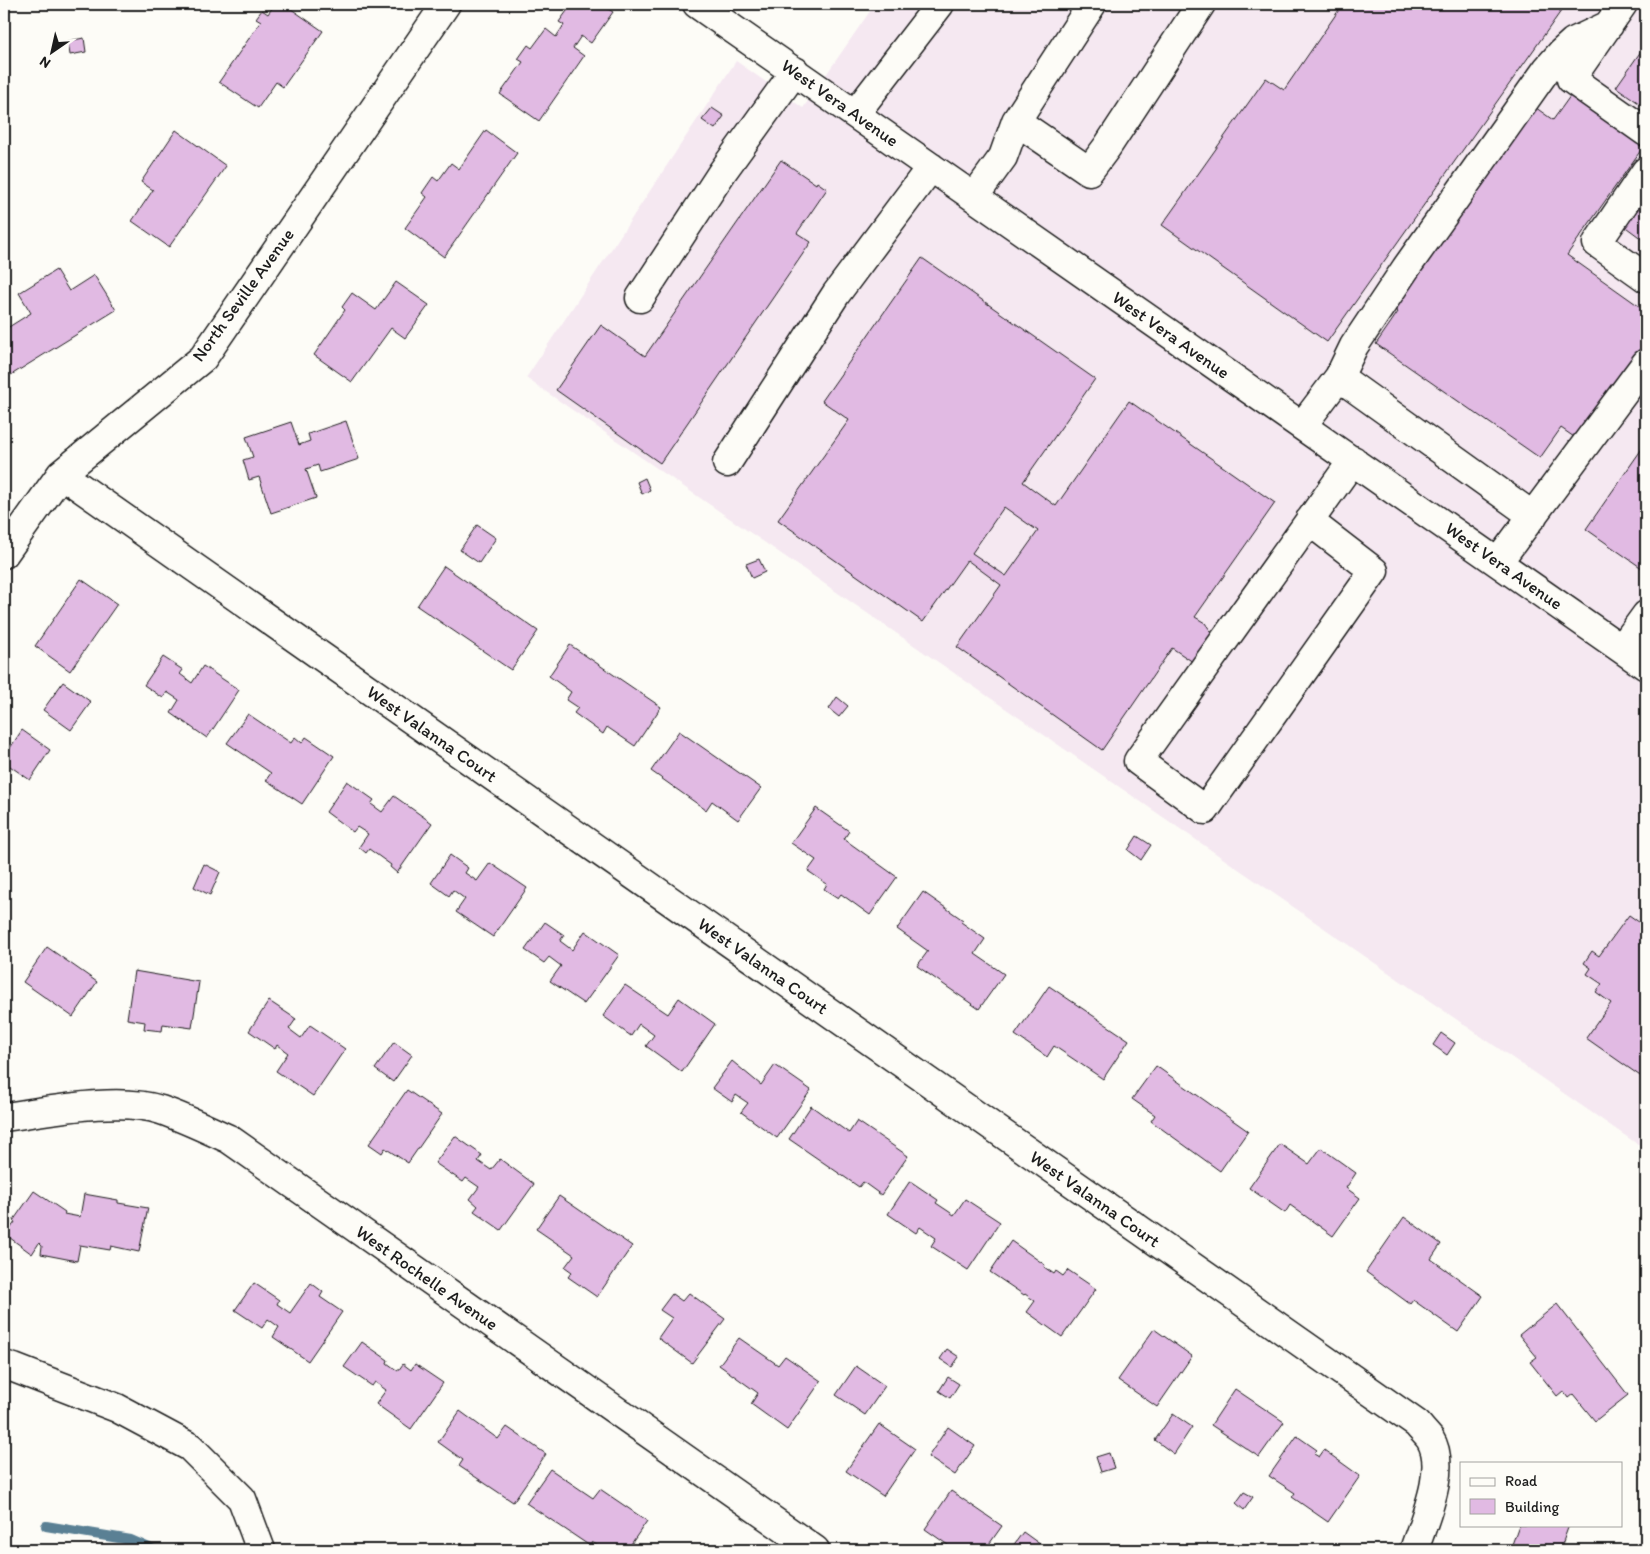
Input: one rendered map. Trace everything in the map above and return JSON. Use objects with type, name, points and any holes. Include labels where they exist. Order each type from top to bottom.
[{"type":"street","name":"North Seville Avenue","points":[[4,554],[60,474],[203,358],[446,4]]},
{"type":"street","name":"West Vera Avenue","points":[[697,4],[1646,666]]},
{"type":"street","points":[[856,114],[940,4]]},
{"type":"street","points":[[974,197],[1003,157],[1016,121],[1092,4]]},
{"type":"street","points":[[1016,121],[1089,171],[1107,147],[1201,4]]},
{"type":"street","points":[[1616,14],[1571,79],[1646,132]]},
{"type":"street","points":[[1302,426],[1339,377],[1354,346],[1401,276],[1548,69],[1573,42],[1616,14]]},
{"type":"street","points":[[640,298],[723,171],[795,71]]},
{"type":"street","points":[[727,463],[836,294],[931,167]]},
{"type":"street","points":[[1646,171],[1597,243],[1646,278]]},
{"type":"street","points":[[1498,562],[1646,363]]},
{"type":"street","points":[[1339,377],[1533,516]]},
{"type":"street","points":[[1309,521],[1374,571],[1205,810],[1138,761],[1309,521],[1353,460]]},
{"type":"street","name":"West Valanna Court","points":[[60,474],[1417,1424],[1430,1439],[1434,1450],[1436,1479],[1433,1494],[1414,1550]]},
{"type":"street","points":[[1622,648],[1646,615]]},
{"type":"street","name":"West Rochelle Avenue","points":[[4,1117],[93,1105],[134,1105],[160,1110],[229,1139],[814,1550]]},
{"type":"street","points":[[4,1365],[117,1408],[190,1447],[242,1499],[261,1550]]},
{"type":"shaded area","points":[[875,4],[1646,4],[1646,1150],[526,378],[736,61],[803,108]]},
{"type":"building","points":[[275,4],[284,4],[323,31],[283,87],[276,82],[258,108],[219,82],[261,21],[256,18],[262,10],[268,14]]},
{"type":"building","points":[[572,4],[601,4],[613,12],[591,43],[581,36],[573,48],[584,56],[539,121],[500,94],[523,62],[518,59],[528,45],[532,48],[546,29],[556,37],[564,25],[559,22]]},
{"type":"building","points":[[1343,4],[1566,4],[1327,342],[1162,225],[1266,78],[1284,90]]},
{"type":"building","points":[[84,38],[86,52],[70,55],[68,41]]},
{"type":"building","points":[[1646,44],[1646,108],[1616,87]]},
{"type":"building","points":[[1573,92],[1646,143],[1567,255],[1646,311],[1646,342],[1577,439],[1561,428],[1540,458],[1376,344],[1398,312],[1390,306],[1532,105],[1553,120]]},
{"type":"building","points":[[712,108],[724,116],[715,129],[702,120]]},
{"type":"building","points":[[176,130],[226,166],[169,247],[132,221],[153,190],[141,182]]},
{"type":"building","points":[[486,130],[517,153],[444,257],[405,228],[427,197],[422,193],[433,177],[438,181],[451,163],[459,169]]},
{"type":"building","points":[[781,160],[816,184],[817,182],[827,189],[797,233],[811,242],[660,463],[556,390],[601,325],[645,356]]},
{"type":"building","points":[[1646,192],[1646,242],[1623,225]]},
{"type":"building","points":[[922,258],[1095,379],[1023,482],[1056,506],[1129,401],[1275,503],[1195,617],[1205,623],[1215,637],[1196,664],[1172,648],[1102,750],[957,647],[1001,585],[967,560],[923,622],[778,520],[849,420],[822,401]],"holes":[[[1004,507],[1038,531],[1006,576],[972,553]]]},
{"type":"building","points":[[56,270],[69,291],[94,275],[116,310],[11,375],[4,363],[4,330],[31,313],[19,293]]},
{"type":"building","points":[[396,282],[429,305],[405,338],[391,328],[352,382],[314,355],[345,310],[342,307],[352,293],[376,310]]},
{"type":"building","points":[[346,421],[359,459],[320,472],[318,465],[306,469],[316,498],[271,513],[259,477],[249,480],[243,460],[253,457],[246,437],[291,422],[299,445],[310,441],[308,434]]},
{"type":"building","points":[[1646,443],[1646,571],[1586,529]]},
{"type":"building","points":[[645,478],[650,490],[642,494],[637,482]]},
{"type":"building","points":[[477,525],[496,538],[479,563],[460,550]]},
{"type":"building","points":[[759,559],[765,572],[752,578],[746,564]]},
{"type":"building","points":[[444,566],[538,631],[511,670],[417,606]]},
{"type":"building","points":[[81,579],[117,604],[70,671],[35,646]]},
{"type":"building","points":[[570,645],[661,707],[635,746],[607,727],[603,734],[574,713],[578,708],[566,700],[571,692],[549,676]]},
{"type":"building","points":[[163,657],[183,670],[180,674],[192,683],[203,666],[239,690],[207,738],[171,713],[179,700],[167,692],[163,698],[144,685]]},
{"type":"building","points":[[63,682],[91,702],[71,730],[43,710]]},
{"type":"building","points":[[837,697],[848,706],[839,717],[829,709]]},
{"type":"building","points":[[248,714],[291,743],[295,737],[302,743],[306,737],[334,756],[302,804],[266,780],[271,773],[227,743]]},
{"type":"building","points":[[22,730],[50,750],[30,780],[4,762],[4,757]]},
{"type":"building","points":[[679,731],[761,788],[738,820],[712,801],[706,810],[651,771]]},
{"type":"building","points":[[347,781],[374,800],[371,804],[382,812],[394,796],[432,823],[397,873],[390,867],[391,865],[369,849],[366,853],[359,847],[368,834],[357,827],[353,832],[326,812]]},
{"type":"building","points":[[816,808],[849,831],[844,839],[897,877],[870,915],[841,894],[838,898],[824,889],[827,884],[808,871],[816,860],[791,843]]},
{"type":"building","points":[[1137,836],[1151,845],[1141,860],[1128,850]]},
{"type":"building","points":[[450,855],[468,868],[465,873],[477,881],[490,863],[527,888],[493,937],[456,912],[465,899],[453,890],[449,896],[431,883]]},
{"type":"building","points":[[204,864],[220,872],[210,895],[194,887]]},
{"type":"building","points":[[923,892],[963,920],[961,922],[985,939],[975,954],[1004,974],[979,1009],[917,966],[928,951],[897,929]]},
{"type":"building","points":[[1629,915],[1643,925],[1646,922],[1646,1080],[1586,1038],[1611,1003],[1596,992],[1602,984],[1587,974],[1591,968],[1584,963],[1592,951],[1599,956]]},
{"type":"building","points":[[545,922],[564,935],[560,941],[572,950],[585,931],[619,955],[584,1004],[550,981],[561,966],[549,957],[544,963],[525,950]]},
{"type":"building","points":[[47,947],[97,982],[73,1017],[23,982]]},
{"type":"building","points":[[134,971],[199,982],[192,1028],[163,1024],[162,1031],[144,1029],[145,1022],[127,1019]]},
{"type":"building","points":[[625,985],[668,1014],[679,998],[715,1024],[682,1072],[646,1046],[654,1035],[639,1024],[631,1036],[603,1016]]},
{"type":"building","points":[[1049,986],[1129,1040],[1103,1079],[1054,1046],[1047,1057],[1015,1035]]},
{"type":"building","points":[[269,1001],[296,1019],[289,1029],[301,1038],[310,1025],[345,1049],[313,1096],[276,1071],[288,1053],[277,1045],[275,1049],[249,1031]]},
{"type":"building","points":[[1441,1033],[1455,1043],[1447,1055],[1433,1045]]},
{"type":"building","points":[[394,1042],[412,1055],[393,1082],[375,1069]]},
{"type":"building","points":[[732,1061],[761,1085],[775,1065],[811,1090],[777,1138],[741,1112],[748,1103],[736,1095],[732,1102],[712,1088]]},
{"type":"building","points":[[1156,1066],[1248,1131],[1220,1171],[1151,1121],[1155,1115],[1132,1099]]},
{"type":"building","points":[[407,1090],[442,1114],[408,1163],[385,1148],[382,1153],[369,1144]]},
{"type":"building","points":[[811,1106],[849,1133],[857,1121],[908,1156],[881,1195],[863,1182],[859,1187],[789,1139]]},
{"type":"building","points":[[455,1136],[482,1155],[478,1161],[491,1170],[500,1159],[534,1184],[501,1230],[474,1211],[478,1206],[470,1199],[479,1187],[466,1178],[463,1182],[435,1163]]},
{"type":"building","points":[[1280,1144],[1309,1164],[1321,1148],[1356,1173],[1346,1188],[1360,1198],[1333,1236],[1290,1205],[1285,1213],[1249,1188]]},
{"type":"building","points":[[910,1181],[938,1200],[936,1203],[954,1215],[965,1199],[1000,1222],[968,1270],[931,1246],[936,1238],[920,1227],[916,1233],[888,1214]]},
{"type":"building","points":[[34,1191],[65,1212],[64,1214],[80,1217],[84,1194],[118,1200],[118,1203],[148,1208],[139,1252],[111,1246],[110,1250],[80,1245],[77,1261],[41,1254],[42,1246],[39,1243],[32,1254],[6,1235],[15,1222],[13,1221]]},
{"type":"building","points":[[559,1196],[632,1246],[597,1297],[568,1277],[572,1272],[565,1267],[574,1255],[536,1229]]},
{"type":"building","points":[[1404,1217],[1441,1244],[1431,1259],[1483,1296],[1458,1332],[1413,1300],[1410,1304],[1366,1272]]},
{"type":"building","points":[[1011,1241],[1045,1265],[1044,1267],[1054,1274],[1056,1271],[1063,1276],[1068,1270],[1096,1289],[1062,1337],[1027,1312],[1035,1301],[990,1272]]},
{"type":"building","points":[[254,1283],[279,1300],[277,1304],[290,1313],[311,1283],[323,1292],[320,1297],[342,1312],[308,1361],[273,1337],[279,1327],[268,1319],[262,1328],[235,1310]]},
{"type":"building","points":[[689,1293],[725,1319],[692,1363],[658,1338],[672,1318],[660,1310],[672,1294],[682,1301]]},
{"type":"building","points":[[1557,1304],[1628,1395],[1595,1421],[1573,1394],[1568,1398],[1563,1391],[1557,1396],[1530,1362],[1537,1357],[1519,1335]]},
{"type":"building","points":[[1154,1329],[1192,1356],[1157,1407],[1118,1380]]},
{"type":"building","points":[[739,1338],[778,1365],[785,1356],[821,1381],[787,1430],[751,1404],[758,1393],[719,1365]]},
{"type":"building","points":[[362,1342],[388,1360],[387,1363],[398,1371],[403,1364],[411,1370],[415,1364],[443,1383],[411,1429],[376,1404],[386,1390],[375,1382],[372,1386],[344,1367]]},
{"type":"building","points":[[947,1349],[959,1357],[952,1367],[940,1359]]},
{"type":"building","points":[[856,1366],[885,1386],[865,1415],[836,1395]]},
{"type":"building","points":[[948,1377],[959,1384],[950,1398],[939,1391]]},
{"type":"building","points":[[1235,1389],[1284,1422],[1259,1457],[1211,1425]]},
{"type":"building","points":[[460,1411],[498,1439],[507,1427],[546,1454],[513,1502],[459,1466],[463,1460],[438,1442]]},
{"type":"building","points":[[1173,1414],[1192,1427],[1174,1454],[1155,1440]]},
{"type":"building","points":[[879,1424],[915,1449],[883,1496],[846,1471]]},
{"type":"building","points":[[948,1427],[975,1446],[955,1475],[928,1457]]},
{"type":"building","points":[[1297,1436],[1317,1450],[1314,1454],[1319,1457],[1324,1450],[1360,1476],[1328,1522],[1292,1497],[1295,1493],[1269,1476]]},
{"type":"building","points":[[1109,1453],[1114,1468],[1101,1472],[1096,1457]]},
{"type":"building","points":[[550,1469],[593,1498],[600,1489],[647,1521],[627,1550],[604,1550],[592,1542],[590,1546],[526,1503]]},
{"type":"building","points":[[951,1491],[1002,1526],[985,1550],[955,1550],[925,1529]]},
{"type":"building","points":[[1244,1492],[1253,1497],[1244,1510],[1236,1503]]},
{"type":"building","points":[[1519,1526],[1569,1526],[1560,1550],[1510,1550]]},
{"type":"building","points":[[1023,1532],[1048,1550],[1010,1550]]},
{"type":"waterway","points":[[46,1526],[131,1540],[154,1550]]}]
